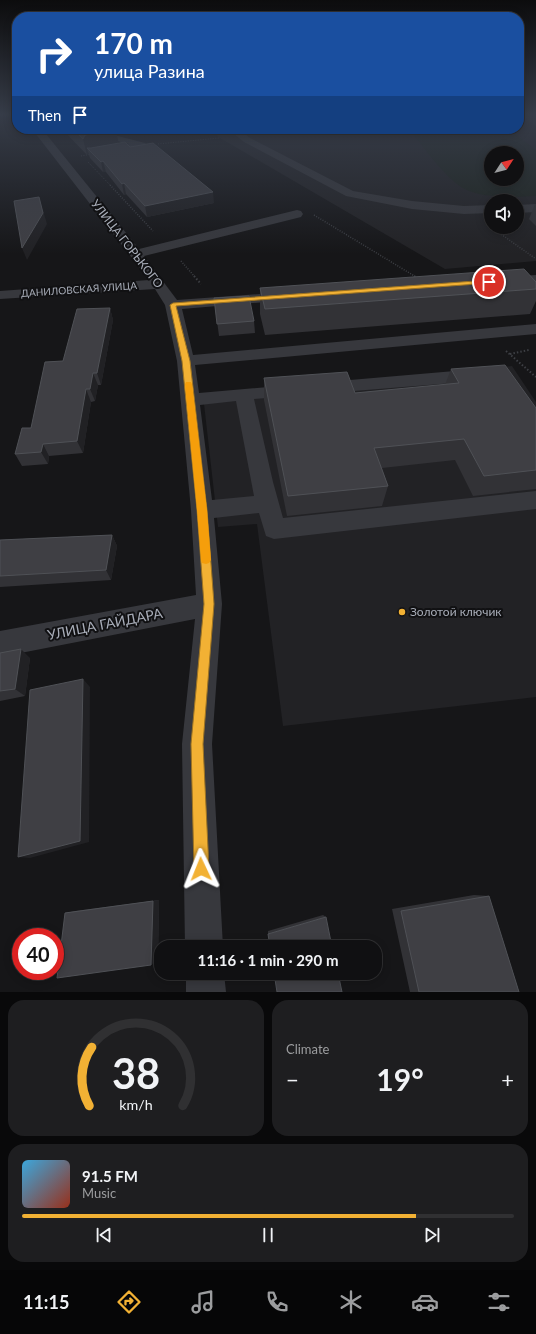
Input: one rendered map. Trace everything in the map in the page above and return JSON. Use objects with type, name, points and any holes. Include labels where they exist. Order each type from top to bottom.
[{"type":"street","name":"УЛИЦА ГОРЬКОГО","points":[[62,161],[159,284],[173,305],[186,361],[202,510],[209,604],[197,744],[204,940]]},
{"type":"street","points":[[288,161],[350,194],[412,205],[464,210],[484,209]]},
{"type":"street","points":[[524,209],[536,208]]},
{"type":"street","points":[[135,254],[297,214]]},
{"type":"street","points":[[486,282],[536,279]]},
{"type":"street","name":"ДАНИЛОВСКАЯ УЛИЦА","points":[[0,295],[159,284]]},
{"type":"street","points":[[173,305],[305,295]]},
{"type":"street","points":[[186,361],[536,329]]},
{"type":"street","points":[[190,400],[244,394],[498,374]]},
{"type":"street","points":[[244,394],[274,529],[536,500]]},
{"type":"street","points":[[202,510],[268,503]]},
{"type":"street","name":"УЛИЦА ГАЙДАРА","points":[[0,644],[209,604]]},
{"type":"street","points":[[205,980],[206,992]]},
{"type":"path","points":[[87,161],[202,285],[203,303]]},
{"type":"path","points":[[297,214],[307,211],[420,279],[412,280]]},
{"type":"path","points":[[501,234],[536,259]]},
{"type":"path","points":[[483,334],[510,354],[536,377]]},
{"type":"path","points":[[510,354],[529,350]]},
{"type":"shaded area","points":[[260,161],[484,161],[484,186],[524,186],[524,161],[536,161],[536,261],[445,269]]},
{"type":"shaded area","points":[[435,161],[484,161],[484,186],[524,186],[524,161],[536,161],[536,196],[524,196],[524,194],[479,194],[463,188],[449,177]]},
{"type":"shaded area","name":"Золотой ключик","points":[[512,366],[536,402],[536,697],[283,726],[257,524],[218,527],[203,395]]},
{"type":"building","points":[[103,161],[175,161],[213,192],[145,206],[124,183],[122,184]]},
{"type":"building","points":[[39,197],[43,213],[22,248],[14,201]]},
{"type":"building","points":[[524,269],[536,282],[536,289],[265,309],[260,288]]},
{"type":"building","points":[[249,296],[254,321],[217,324],[214,298]]},
{"type":"building","points":[[110,308],[97,373],[93,373],[90,389],[86,389],[77,441],[43,444],[41,452],[15,454],[22,428],[31,428],[45,362],[63,361],[77,309]]},
{"type":"building","points":[[505,365],[536,408],[536,470],[484,476],[464,439],[374,448],[388,486],[288,496],[264,378],[347,372],[355,393],[459,383],[451,369]]},
{"type":"building","points":[[112,535],[106,570],[0,576],[0,540]]},
{"type":"building","points":[[21,649],[15,689],[0,691],[0,653]]},
{"type":"building","points":[[83,679],[80,841],[18,857],[30,690]]},
{"type":"building","points":[[489,896],[519,992],[419,992],[401,911]]},
{"type":"building","points":[[153,901],[151,965],[64,977],[63,928],[65,913]]},
{"type":"building","points":[[326,917],[331,940],[269,940],[268,934]]},
{"type":"building","points":[[275,980],[339,980],[342,992],[277,992]]},
{"type":"slow traffic","points":[[188,384],[206,560]]},
{"type":"place","name":"Золотой ключик","points":[[402,612]]},
{"type":"route","points":[[201,869],[197,744],[209,604],[202,510],[186,361],[173,305],[489,282]]}]
